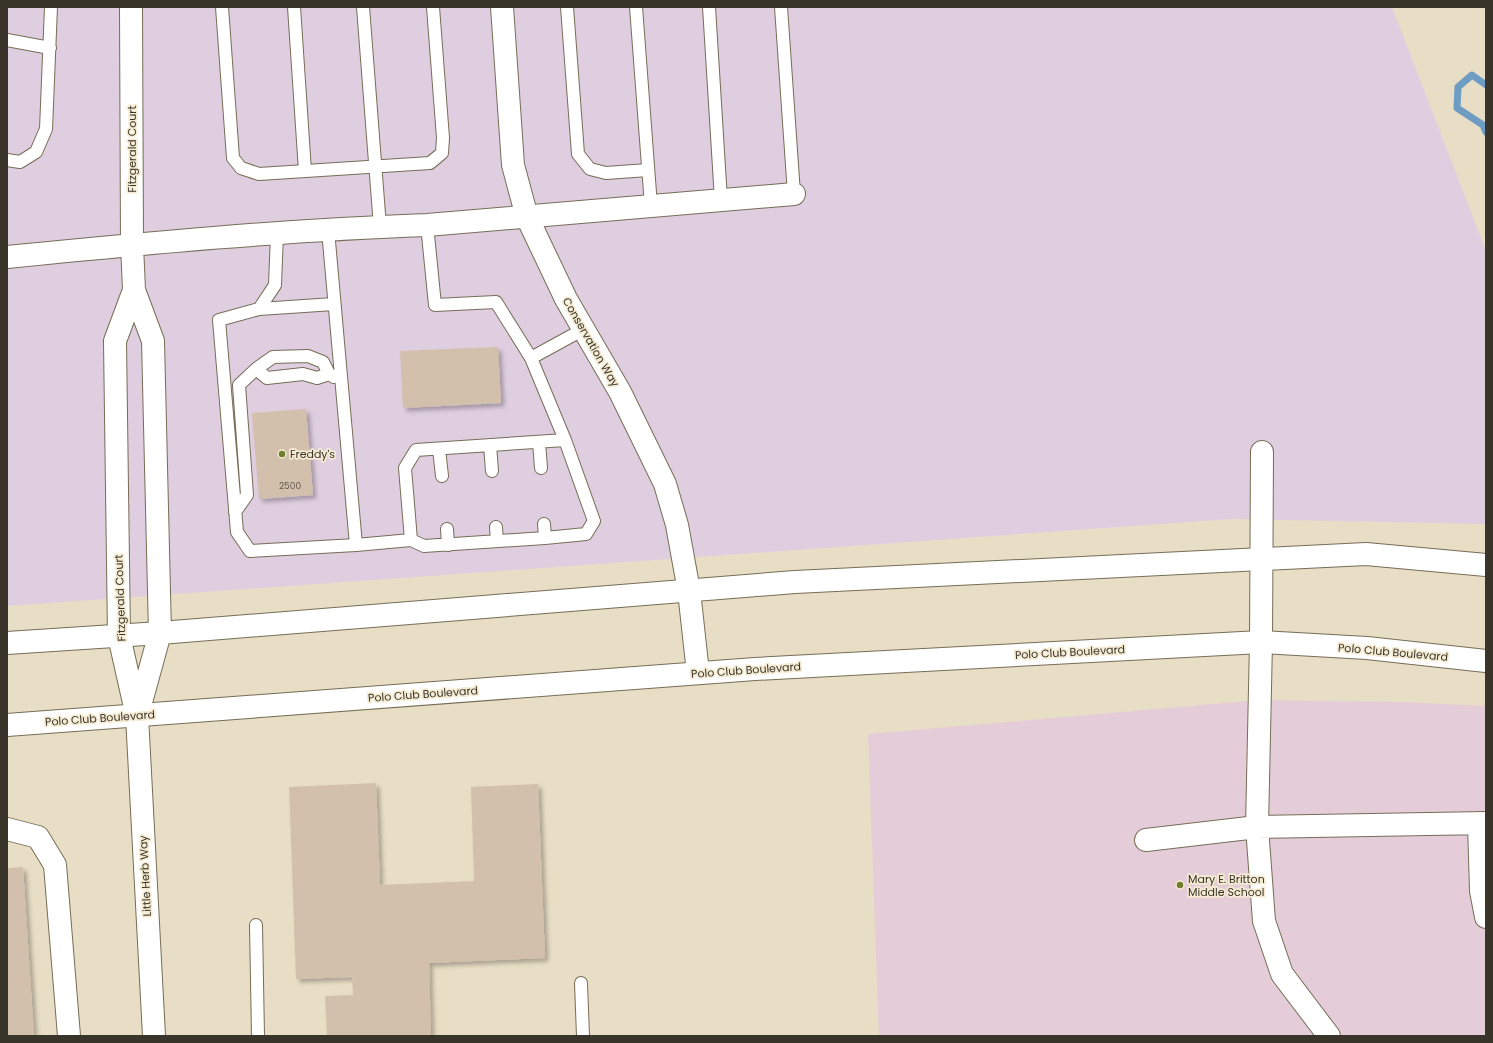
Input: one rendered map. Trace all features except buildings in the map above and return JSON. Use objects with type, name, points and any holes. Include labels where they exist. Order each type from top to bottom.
[{"type":"street","name":"Fitzgerald Court","points":[[132,7],[132,245],[134,290],[153,341],[160,633],[137,716]]},
{"type":"street","name":"Conservation Way","points":[[502,7],[513,165],[527,217],[566,300],[620,392],[665,484],[677,525],[689,591],[698,673]]},
{"type":"street","points":[[7,257],[132,245],[328,230],[427,225],[794,194]]},
{"type":"street","name":"Fitzgerald Court","points":[[134,290],[115,341],[120,636],[137,716]]},
{"type":"street","points":[[1262,452],[1261,642],[1257,827],[1264,921],[1282,974],[1329,1036]]},
{"type":"street","points":[[7,643],[160,633],[795,582],[1366,554],[1486,565]]},
{"type":"street","name":"Polo Club Boulevard","points":[[7,725],[698,673],[1261,642],[1368,648],[1486,661]]},
{"type":"street","name":"Little Herb Way","points":[[137,716],[154,1036]]},
{"type":"street","points":[[1146,840],[1257,827],[1483,823],[1481,891],[1486,917]]},
{"type":"street","points":[[7,829],[38,837],[55,865],[69,1036]]},
{"type":"lane","points":[[7,160],[20,162],[36,152],[46,129],[51,7]]},
{"type":"lane","points":[[222,7],[233,158],[241,168],[259,174],[430,163],[442,153],[443,138],[433,7]]},
{"type":"lane","points":[[294,7],[305,170]]},
{"type":"lane","points":[[363,7],[380,227]]},
{"type":"lane","points":[[567,7],[578,154],[590,169],[606,174],[648,170]]},
{"type":"lane","points":[[636,7],[651,206]]},
{"type":"lane","points":[[709,7],[721,200]]},
{"type":"lane","points":[[781,7],[794,194]]},
{"type":"lane","points":[[7,40],[50,48]]},
{"type":"lane","points":[[334,304],[258,309],[219,320],[237,532],[250,551],[356,545],[411,540],[424,546],[448,545],[586,534],[594,521],[565,440],[531,358],[496,302],[435,305],[427,225]]},
{"type":"lane","points":[[328,230],[356,545]]},
{"type":"lane","points":[[258,309],[275,285],[277,234]]},
{"type":"lane","points":[[531,358],[584,329]]},
{"type":"lane","points":[[235,512],[247,495],[239,385],[256,369],[273,357],[308,356],[323,362],[329,374],[341,383]]},
{"type":"lane","points":[[256,369],[267,378],[303,374],[317,378],[329,374]]},
{"type":"lane","points":[[411,540],[405,468],[416,450],[565,440]]},
{"type":"lane","points":[[539,442],[541,468]]},
{"type":"lane","points":[[490,445],[492,471]]},
{"type":"lane","points":[[439,448],[442,476]]},
{"type":"lane","points":[[544,524],[545,538]]},
{"type":"lane","points":[[496,527],[497,541]]},
{"type":"lane","points":[[447,530],[448,545]]},
{"type":"lane","points":[[256,924],[258,1036]]},
{"type":"lane","points":[[581,983],[583,1036]]},
{"type":"shaded area","points":[[7,7],[1392,7],[1486,251],[1486,524],[1232,519],[7,606]]},
{"type":"shaded area","name":"Mary E. Britton Middle School","points":[[1259,700],[1403,702],[1486,706],[1486,1036],[879,1036],[868,734]]},
{"type":"waterway","points":[[1486,85],[1472,75],[1458,87],[1457,108],[1483,125],[1486,132]]},
{"type":"place","name":"Freddy's","points":[[282,454]]},
{"type":"place","name":"Mary E. Britton Middle School","points":[[1180,885]]}]
